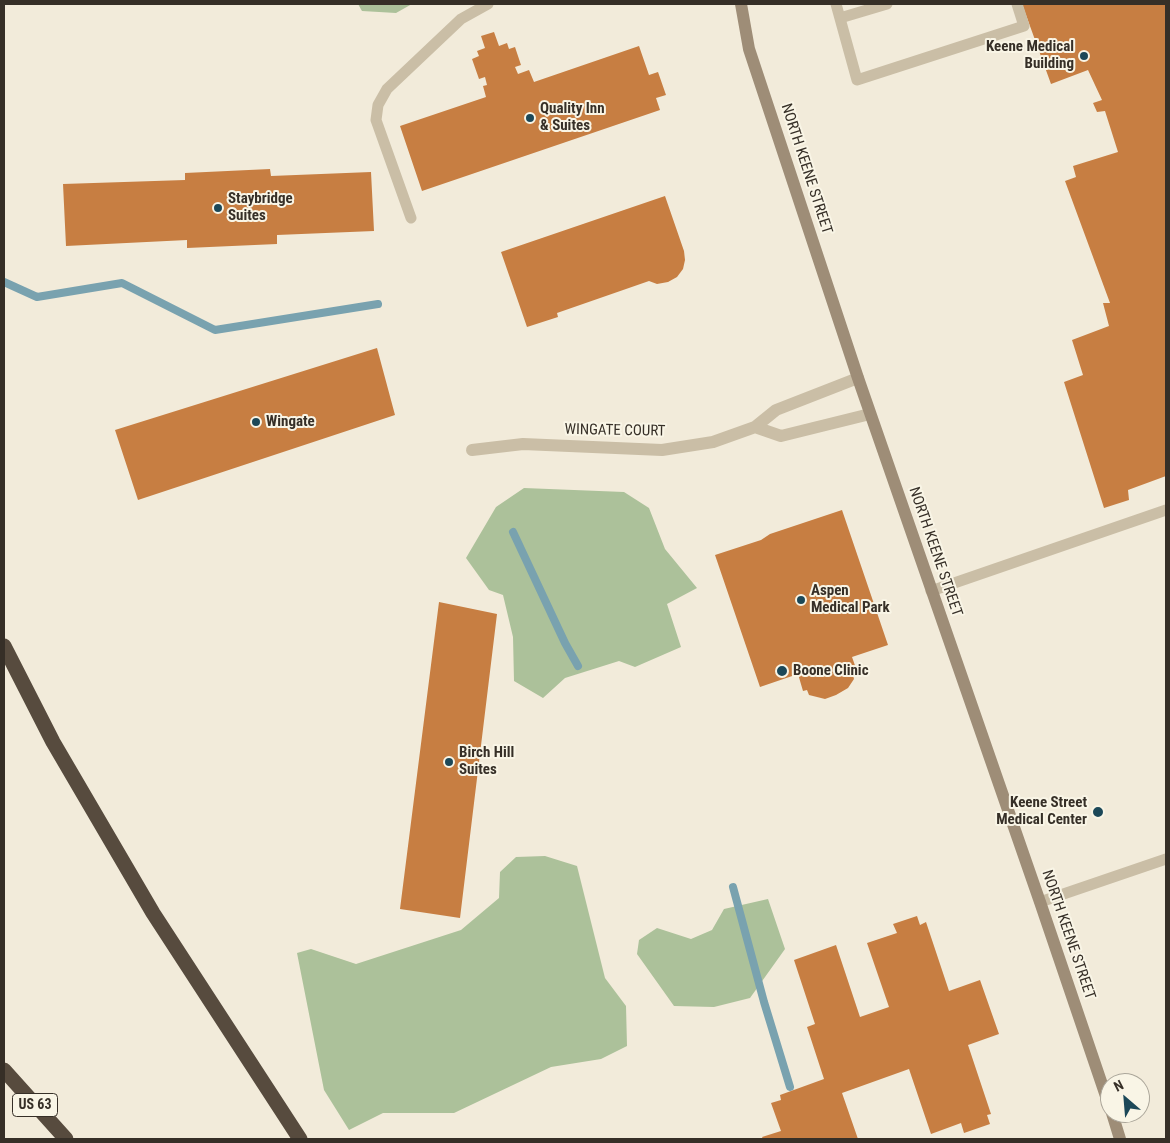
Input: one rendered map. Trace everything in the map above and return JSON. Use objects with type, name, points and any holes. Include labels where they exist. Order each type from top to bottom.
[{"type":"highway","points":[[4,646],[53,742],[153,913],[300,1139]]},
{"type":"highway","name":"US 63","points":[[4,1070],[66,1139]]},
{"type":"street","name":"NORTH KEENE STREET","points":[[741,4],[749,49],[870,414],[1100,1079]]},
{"type":"street","name":"WINGATE COURT","points":[[472,450],[523,444],[662,450],[713,442],[754,427],[776,410],[858,378]]},
{"type":"street","points":[[754,427],[781,436],[870,414]]},
{"type":"street","points":[[1115,1123],[1120,1139]]},
{"type":"lane","points":[[411,218],[376,120],[378,105],[387,89],[461,19],[488,4]]},
{"type":"lane","points":[[836,4],[857,80],[1024,26],[1016,4]]},
{"type":"lane","points":[[840,18],[887,4]]},
{"type":"lane","points":[[931,591],[1166,510]]},
{"type":"lane","points":[[1040,902],[1166,859]]},
{"type":"green space","points":[[358,4],[412,4],[396,13],[362,11]]},
{"type":"green space","points":[[524,488],[624,492],[649,508],[665,549],[697,588],[667,604],[681,647],[635,667],[619,661],[565,678],[543,698],[514,681],[513,637],[503,595],[489,590],[466,558],[496,507]]},
{"type":"green space","points":[[545,856],[577,866],[605,978],[626,1006],[627,1046],[601,1059],[551,1067],[454,1113],[383,1113],[349,1130],[324,1090],[297,953],[311,949],[356,964],[461,930],[499,898],[500,872],[516,857]]},
{"type":"green space","points":[[768,899],[785,949],[750,998],[714,1007],[674,1006],[637,954],[639,940],[657,928],[691,939],[712,930],[724,909]]},
{"type":"building","points":[[1022,4],[1166,4],[1166,476],[1128,490],[1129,500],[1104,508],[1064,382],[1083,375],[1072,340],[1109,326],[1103,303],[1110,303],[1065,181],[1076,177],[1073,166],[1118,152],[1105,111],[1097,112],[1093,103],[1102,100],[1088,70],[1051,84]]},
{"type":"building","name":"Quality Inn & Suites","points":[[494,32],[499,46],[507,43],[509,49],[515,47],[521,65],[515,67],[518,74],[529,70],[534,82],[639,46],[649,75],[658,72],[666,95],[656,98],[660,110],[422,191],[400,126],[486,97],[483,86],[487,85],[485,77],[479,79],[472,59],[479,56],[477,51],[485,48],[481,36]]},
{"type":"building","name":"Staybridge Suites","points":[[270,169],[271,176],[371,172],[374,231],[277,235],[277,244],[187,248],[187,240],[66,246],[63,184],[185,180],[185,173]]},
{"type":"building","points":[[665,196],[684,251],[683,269],[677,277],[668,282],[657,284],[649,281],[557,313],[558,317],[527,327],[501,252]]},
{"type":"building","name":"Wingate","points":[[377,348],[395,415],[138,500],[115,430]]},
{"type":"building","name":"Aspen Medical Park","points":[[842,510],[888,645],[852,657],[858,674],[853,675],[854,679],[848,688],[825,699],[809,695],[807,690],[803,691],[798,674],[760,687],[715,555]]},
{"type":"building","name":"Birch Hill Suites","points":[[439,602],[497,614],[460,918],[400,909]]},
{"type":"building","points":[[917,916],[920,925],[926,922],[949,991],[980,980],[999,1034],[968,1045],[991,1114],[987,1115],[990,1124],[964,1133],[961,1123],[931,1134],[909,1069],[842,1093],[858,1139],[763,1139],[762,1137],[781,1131],[771,1103],[781,1100],[780,1095],[824,1079],[807,1027],[815,1024],[794,960],[836,945],[860,1017],[889,1007],[867,943],[897,933],[893,924]]},
{"type":"waterway","points":[[4,282],[37,297],[122,283],[215,330],[378,304]]},
{"type":"waterway","points":[[513,532],[565,643],[578,666]]},
{"type":"waterway","points":[[733,887],[764,1002],[790,1087]]},
{"type":"place","name":"Keene Medical Building","points":[[1084,56]]},
{"type":"place","name":"Quality Inn & Suites","points":[[530,118]]},
{"type":"place","name":"Staybridge Suites","points":[[218,208]]},
{"type":"place","name":"Wingate","points":[[256,422]]},
{"type":"place","name":"Aspen Medical Park","points":[[801,600]]},
{"type":"place","name":"Boone Clinic","points":[[782,671]]},
{"type":"place","name":"Birch Hill Suites","points":[[449,762]]},
{"type":"place","name":"Keene Street Medical Center","points":[[1098,812]]}]
